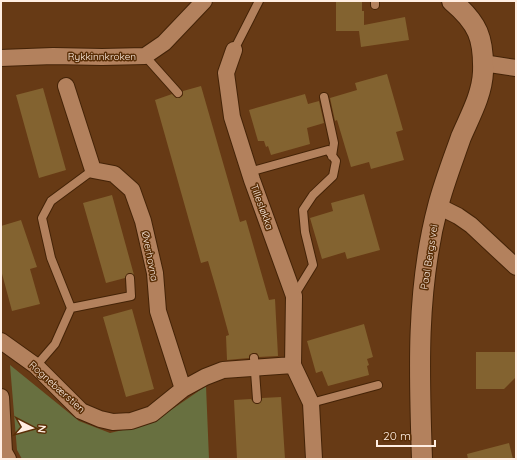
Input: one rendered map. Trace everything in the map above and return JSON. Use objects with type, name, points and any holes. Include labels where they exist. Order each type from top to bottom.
[{"type":"street","name":"Rykkinnkroken","points":[[1,58],[53,56],[145,56],[164,43],[204,1]]},
{"type":"street","name":"Paal Bergs vei","points":[[422,459],[420,328],[424,284],[430,244],[438,206],[461,139],[482,86],[483,48],[479,33],[472,20],[452,1]]},
{"type":"street","name":"Tillesløkka","points":[[234,50],[226,73],[232,117],[249,172],[294,296],[294,365]]},
{"type":"street","points":[[483,64],[516,68]]},
{"type":"street","points":[[66,86],[93,170]]},
{"type":"street","name":"Øverhavna","points":[[93,170],[114,174],[132,190],[143,221],[155,273],[158,311],[183,389]]},
{"type":"street","points":[[438,206],[458,216],[471,225],[516,267]]},
{"type":"street","name":"Rognebærstien","points":[[1,341],[36,366],[81,411],[100,419],[113,422],[131,420],[152,414],[183,389],[205,376],[223,370],[255,363],[294,365]]},
{"type":"street","points":[[294,365],[311,403],[314,459]]},
{"type":"street","points":[[1,397],[4,452],[8,459]]},
{"type":"lane","points":[[234,50],[260,1]]},
{"type":"lane","points":[[145,56],[178,93]]},
{"type":"lane","points":[[324,97],[334,143],[332,156]]},
{"type":"lane","points":[[249,172],[328,150],[336,161],[333,176],[313,195],[303,210],[305,232],[313,265],[294,296]]},
{"type":"lane","points":[[36,366],[55,344],[70,308],[51,258],[42,218],[51,201],[93,170]]},
{"type":"lane","points":[[70,308],[131,296],[130,278]]},
{"type":"lane","points":[[255,363],[257,399]]},
{"type":"lane","points":[[311,403],[378,385]]},
{"type":"green space","points":[[10,365],[79,421],[110,433],[152,423],[206,386],[209,459],[22,459],[17,450]]},
{"type":"building","points":[[336,1],[362,1],[364,25],[405,17],[409,40],[361,47],[359,31],[336,31]]},
{"type":"building","points":[[387,74],[403,130],[396,132],[404,160],[371,169],[369,162],[351,167],[337,120],[335,121],[330,98],[357,90],[355,83]]},
{"type":"building","points":[[201,86],[240,222],[246,220],[269,300],[275,299],[278,356],[259,357],[257,353],[253,353],[249,355],[249,358],[227,360],[226,336],[229,335],[218,295],[208,261],[201,263],[155,100],[172,94],[176,98],[179,98],[183,95],[183,91]]},
{"type":"building","points":[[43,88],[66,170],[39,178],[16,95]]},
{"type":"building","points":[[305,94],[308,104],[319,101],[324,123],[307,128],[310,144],[271,155],[268,146],[266,147],[264,141],[258,141],[249,110]]},
{"type":"building","points":[[364,194],[380,250],[347,259],[345,252],[322,259],[310,218],[333,211],[331,203]]},
{"type":"building","points":[[112,195],[134,275],[129,273],[125,278],[106,283],[83,203]]},
{"type":"building","points":[[21,220],[37,267],[30,269],[40,304],[12,311],[1,270],[1,226]]},
{"type":"building","points":[[132,309],[154,389],[126,397],[103,317]]},
{"type":"building","points":[[364,324],[373,357],[367,359],[369,365],[367,366],[369,375],[328,386],[322,371],[316,373],[307,341]]},
{"type":"building","points":[[476,352],[516,352],[516,377],[504,389],[476,389]]},
{"type":"building","points":[[281,397],[285,459],[237,459],[234,400],[251,399],[257,404],[260,403],[262,398]]},
{"type":"building","points":[[509,443],[513,459],[468,459],[467,454]]}]
